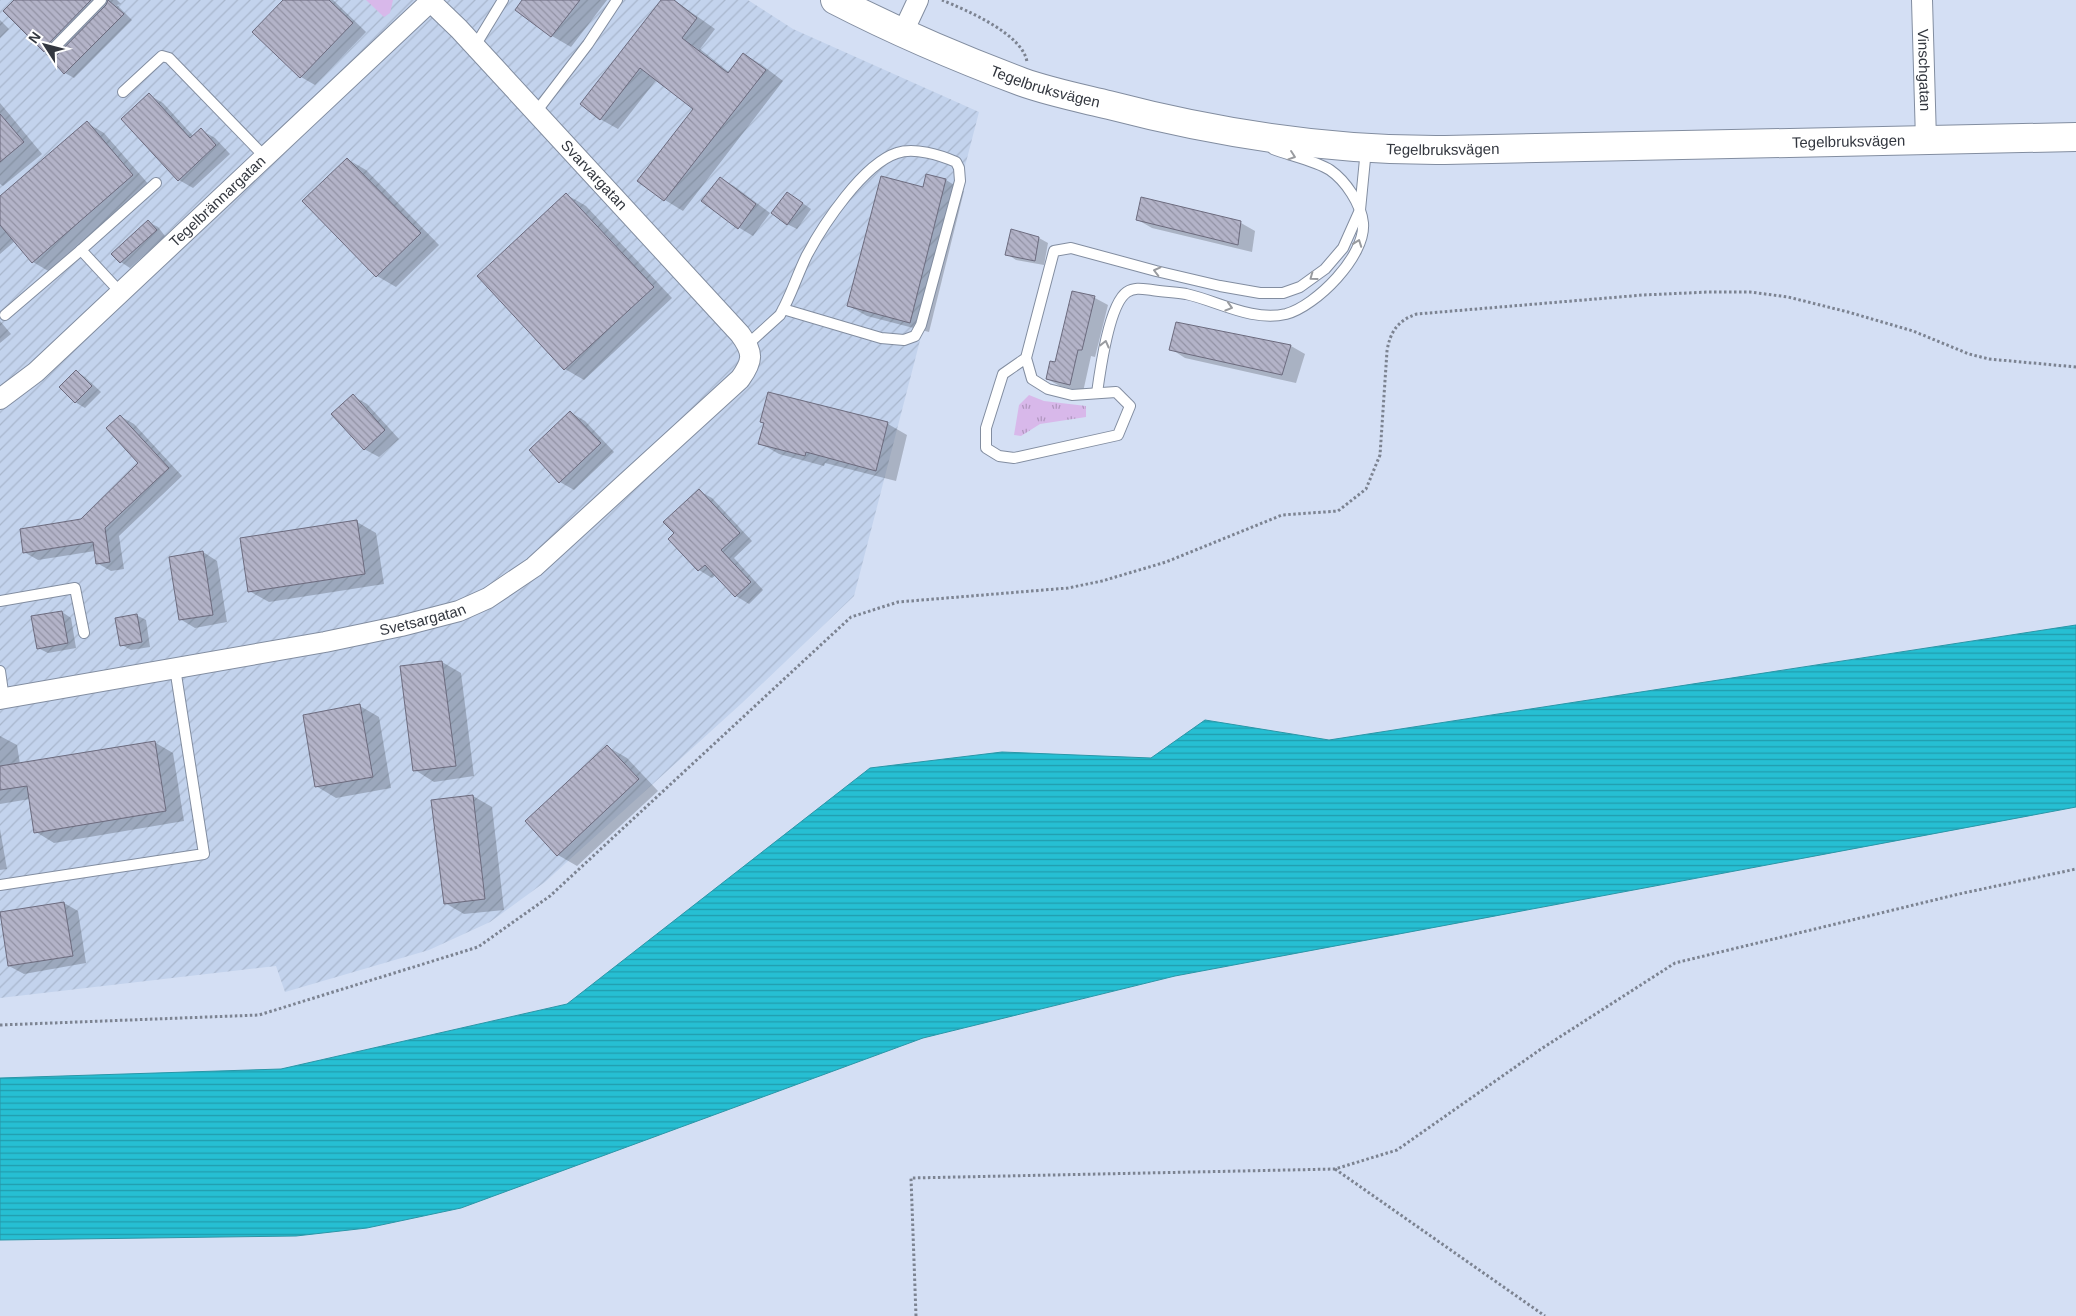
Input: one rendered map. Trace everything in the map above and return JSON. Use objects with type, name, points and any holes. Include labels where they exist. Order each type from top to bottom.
[{"type":"street","name":"Svarvargatan","points":[[430,0],[475,46],[740,334],[749,350]]},
{"type":"street","name":"Tegelbrännargatan","points":[[0,399],[11,393],[36,372],[121,294],[430,0]]},
{"type":"street","name":"Tegelbruksvägen","points":[[835,0],[903,32],[1023,82],[1164,119],[1305,144],[1366,149],[1445,150],[2076,137]]},
{"type":"street","points":[[903,32],[918,0]]},
{"type":"street","name":"Vinschgatan","points":[[1922,0],[1926,140]]},
{"type":"street","name":"Svetsargatan","points":[[2,699],[401,626],[459,610],[488,598],[534,567],[740,379],[750,366],[749,350]]},
{"type":"lane","points":[[51,51],[100,0]]},
{"type":"lane","points":[[475,46],[503,0]]},
{"type":"lane","points":[[536,112],[588,44],[617,0]]},
{"type":"lane","points":[[123,92],[162,56],[169,58],[265,158]]},
{"type":"lane","points":[[1230,132],[1329,169],[1344,184],[1360,210]]},
{"type":"lane","points":[[1097,392],[1105,341],[1112,318],[1125,293],[1134,288],[1186,294],[1248,313],[1268,315],[1286,314],[1305,305],[1328,288],[1340,275],[1357,247],[1363,225],[1360,210],[1366,149]]},
{"type":"lane","points":[[749,350],[780,315],[806,257],[831,216],[845,196],[878,164],[896,153],[913,150],[956,162],[959,168],[960,181],[921,325],[915,336],[904,340],[881,338],[783,309]]},
{"type":"lane","points":[[6,315],[156,183]]},
{"type":"lane","points":[[1026,358],[1003,374],[986,428],[986,448],[999,456],[1014,458],[1118,435],[1130,406],[1116,392],[1072,395],[1048,389],[1032,378],[1026,358],[1054,250],[1071,248],[1220,286],[1260,293],[1283,293],[1300,286],[1324,269],[1343,248],[1360,210]]},
{"type":"lane","points":[[81,250],[121,294]]},
{"type":"lane","points":[[0,601],[75,588],[84,633]]},
{"type":"lane","points":[[0,885],[204,854],[175,668]]},
{"type":"lane","points":[[0,671],[2,699]]},
{"type":"path","points":[[942,0],[981,18],[1016,42],[1026,55],[1028,67],[1023,82]]},
{"type":"path","points":[[0,1025],[259,1015],[478,948],[550,896],[851,617],[898,602],[1068,588],[1102,581],[1166,562],[1282,515],[1338,511],[1366,489],[1380,455],[1386,351],[1395,327],[1406,317],[1417,314],[1643,295],[1750,292],[1788,297],[1848,312],[1913,331],[1969,354],[1988,359],[2076,367]]},
{"type":"path","points":[[916,1316],[911,1178],[1335,1170],[1396,1150],[1541,1049],[1675,963],[1959,894],[2076,869]]},
{"type":"path","points":[[1335,1170],[1545,1316]]},
{"type":"shaded area","points":[[0,0],[748,0],[793,29],[979,112],[854,596],[742,703],[545,882],[490,922],[429,950],[285,992],[276,966],[0,998]]},
{"type":"green space","points":[[366,0],[393,0],[390,13],[384,17]]},
{"type":"green space","points":[[1029,395],[1044,401],[1086,406],[1086,417],[1040,424],[1021,436],[1014,435],[1019,405]]},
{"type":"water","points":[[2076,625],[2076,807],[1175,976],[923,1038],[461,1208],[367,1228],[296,1236],[0,1240],[0,1078],[281,1069],[567,1004],[870,768],[1002,752],[1151,758],[1205,720],[1329,740]]},
{"type":"building","points":[[14,0],[91,0],[46,46],[44,52],[3,11]]},
{"type":"building","points":[[108,0],[124,14],[64,74],[50,58],[56,56],[106,5]]},
{"type":"building","points":[[283,0],[329,0],[353,23],[300,78],[252,32]]},
{"type":"building","points":[[522,0],[580,0],[551,37],[515,10]]},
{"type":"building","points":[[661,0],[674,0],[697,18],[682,38],[728,73],[743,53],[766,70],[664,201],[637,181],[693,109],[640,68],[600,120],[580,104]]},
{"type":"building","points":[[149,93],[190,138],[201,128],[216,145],[178,181],[121,119]]},
{"type":"building","points":[[0,114],[24,142],[0,162]]},
{"type":"building","points":[[87,121],[133,175],[32,263],[0,225],[0,196]]},
{"type":"building","points":[[347,158],[421,233],[376,277],[302,201]]},
{"type":"building","points":[[926,174],[946,179],[910,323],[847,306],[881,176],[923,187]]},
{"type":"building","points":[[720,177],[756,204],[738,229],[701,201]]},
{"type":"building","points":[[787,192],[803,203],[787,225],[771,213]]},
{"type":"building","points":[[566,193],[654,287],[564,370],[477,276]]},
{"type":"building","points":[[1141,197],[1241,221],[1238,245],[1136,220]]},
{"type":"building","points":[[148,220],[157,230],[120,263],[111,254]]},
{"type":"building","points":[[1011,229],[1039,237],[1035,261],[1005,255]]},
{"type":"building","points":[[1072,291],[1095,296],[1082,350],[1078,350],[1070,385],[1046,379],[1050,361],[1055,362]]},
{"type":"building","points":[[1176,322],[1291,345],[1282,375],[1169,350]]},
{"type":"building","points":[[76,370],[92,386],[75,403],[59,387]]},
{"type":"building","points":[[768,392],[888,422],[876,471],[806,452],[805,456],[758,444],[764,423],[760,422]]},
{"type":"building","points":[[353,394],[385,430],[364,450],[331,414]]},
{"type":"building","points":[[570,411],[601,443],[559,483],[529,450]]},
{"type":"building","points":[[120,415],[169,468],[105,528],[110,562],[96,564],[93,542],[23,553],[20,529],[81,519],[138,463],[106,428]]},
{"type":"building","points":[[699,489],[740,533],[721,550],[751,582],[735,597],[705,565],[698,571],[668,539],[674,533],[663,522]]},
{"type":"building","points":[[357,520],[365,574],[248,592],[240,538]]},
{"type":"building","points":[[203,551],[213,615],[179,620],[169,557]]},
{"type":"building","points":[[62,611],[68,643],[37,649],[31,616]]},
{"type":"building","points":[[137,614],[142,642],[120,646],[115,618]]},
{"type":"building","points":[[442,661],[456,766],[413,771],[400,666]]},
{"type":"building","points":[[360,704],[373,777],[315,787],[303,715]]},
{"type":"building","points":[[155,741],[166,811],[34,833],[27,786],[0,790],[0,766]]},
{"type":"building","points":[[607,745],[639,779],[557,856],[525,821]]},
{"type":"building","points":[[473,795],[485,899],[444,904],[431,800]]},
{"type":"building","points":[[64,902],[73,956],[8,966],[0,912]]}]
